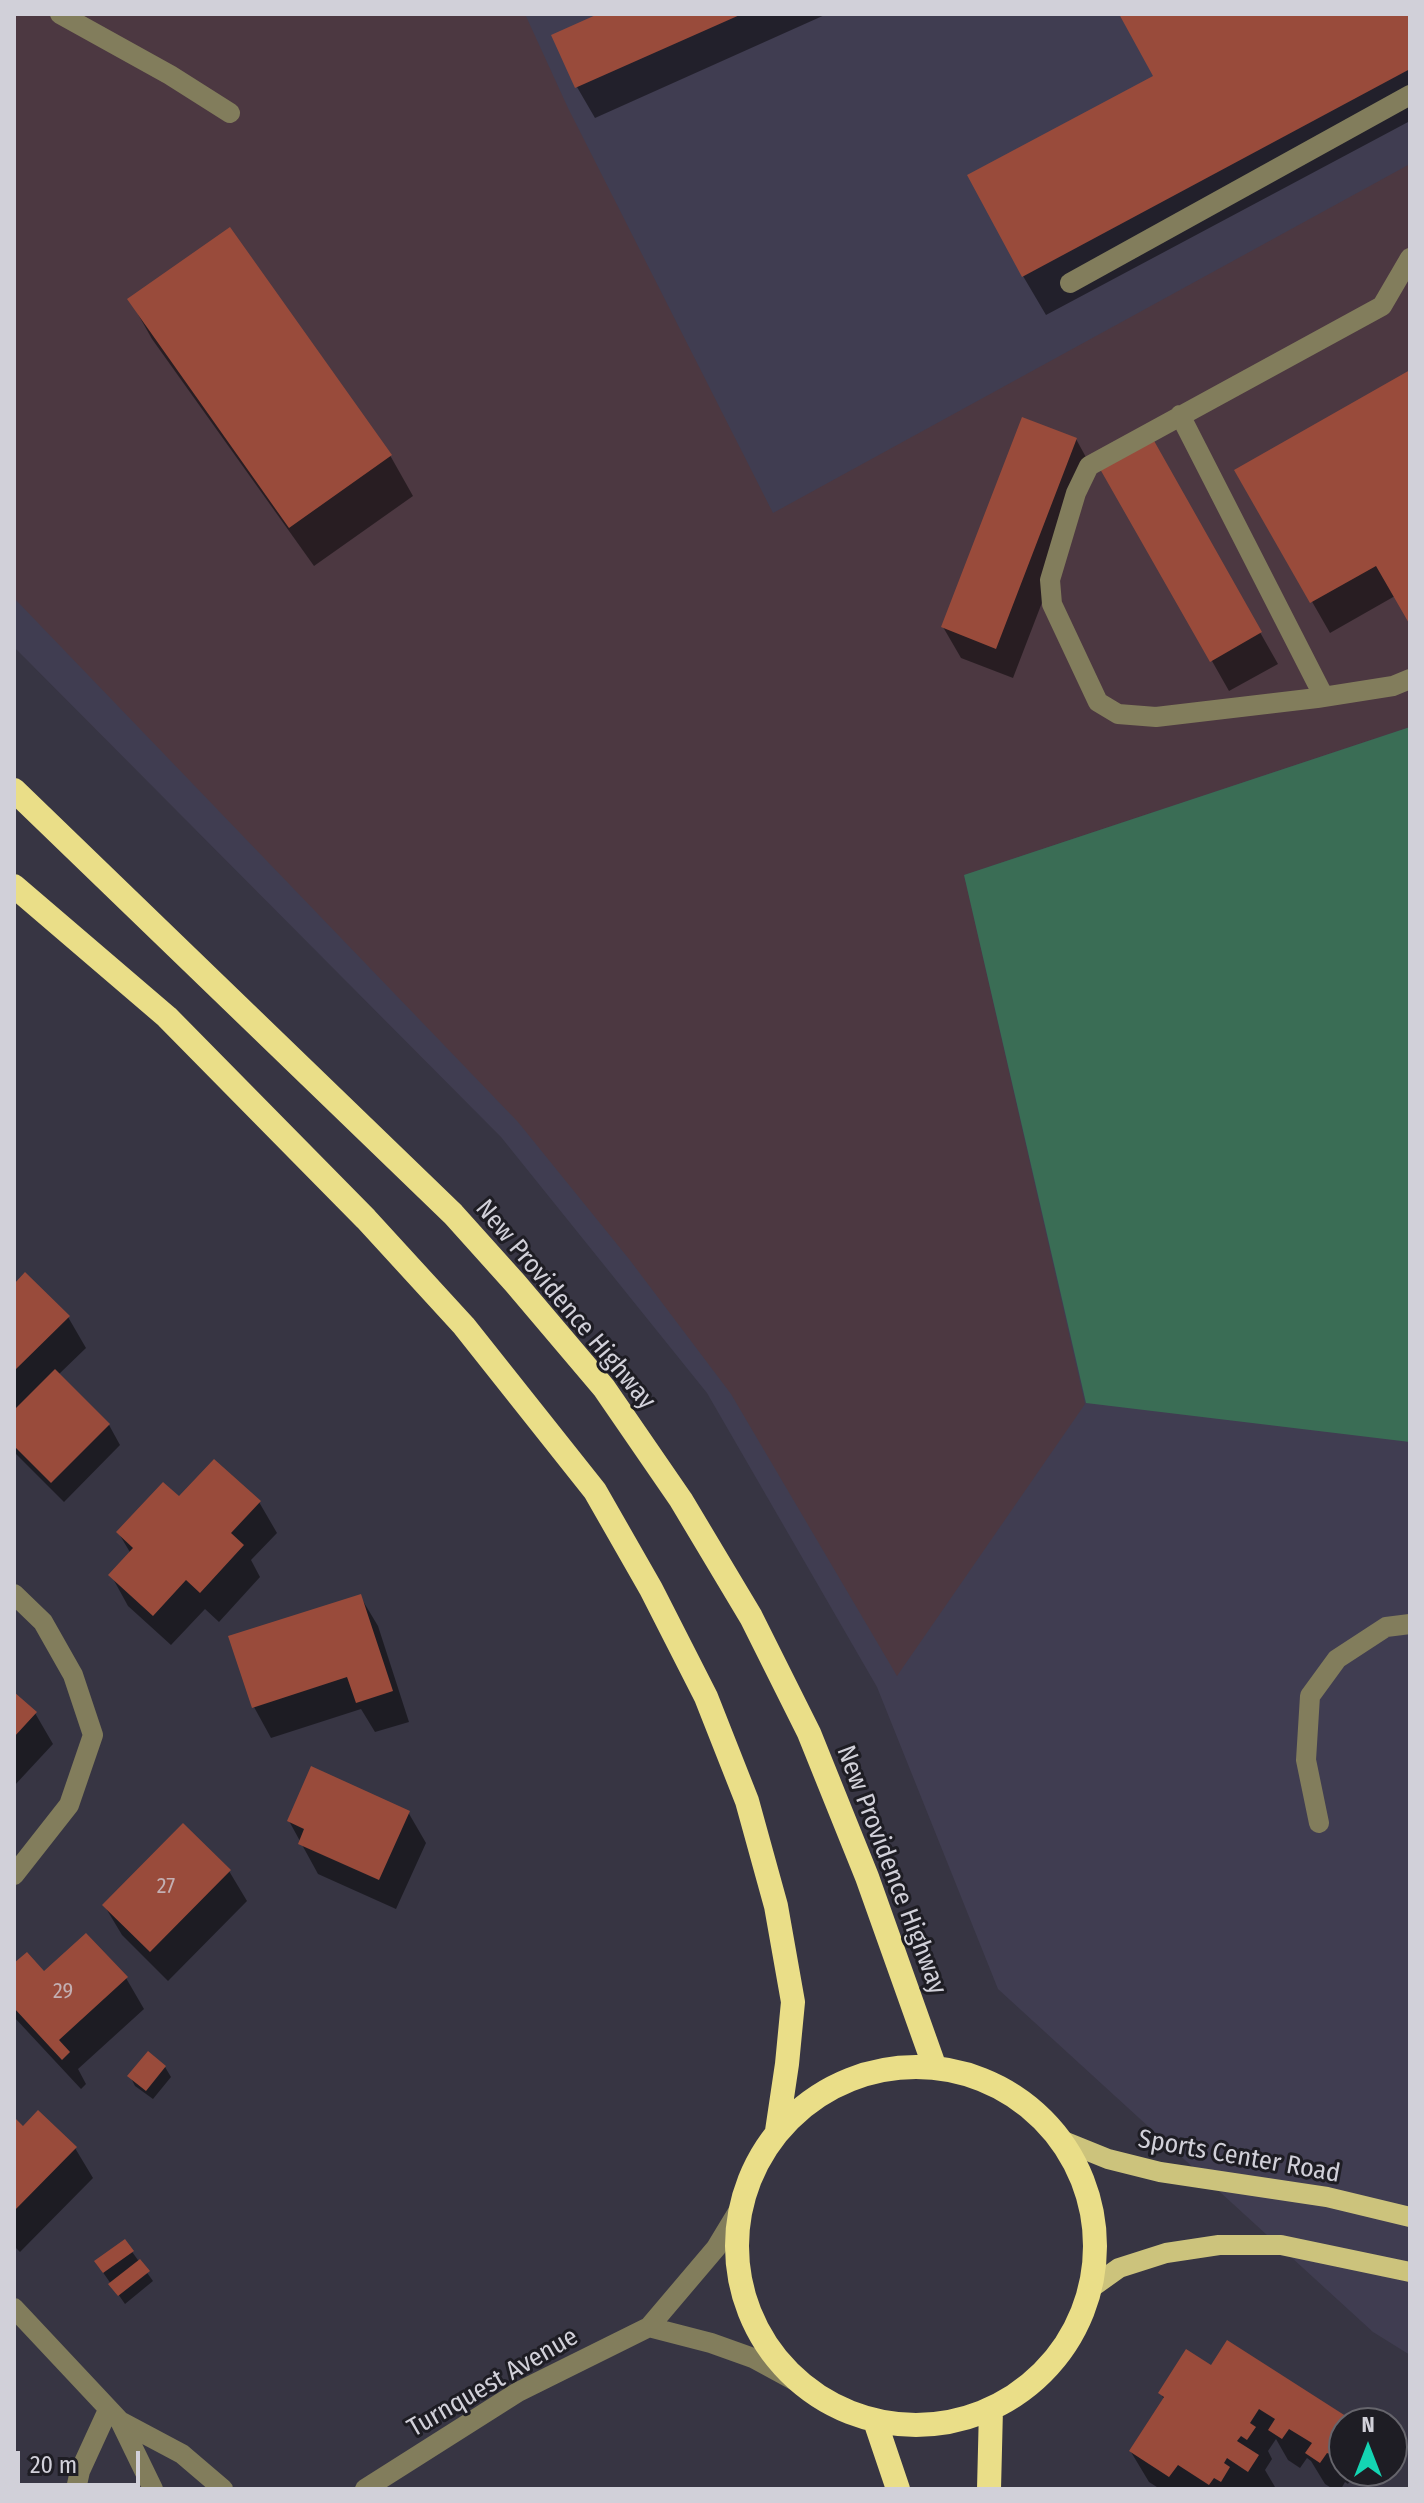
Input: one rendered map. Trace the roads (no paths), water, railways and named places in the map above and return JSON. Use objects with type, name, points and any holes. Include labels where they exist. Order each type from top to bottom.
[{"type":"highway","name":"New Providence Highway","points":[[14,790],[453,1214],[604,1388],[681,1500],[751,1617],[809,1733],[867,1877],[935,2068]]},
{"type":"highway","points":[[14,886],[167,1017],[366,1219],[464,1326],[595,1491],[651,1589],[706,1697],[747,1801],[776,1906],[793,2002],[777,2131]]},
{"type":"highway","points":[[899,2068],[935,2068],[968,2075],[1011,2094],[1043,2119],[1077,2166],[1092,2211],[1096,2245],[1085,2309],[1058,2356],[1039,2377],[991,2409],[930,2425],[875,2421],[844,2410],[799,2383],[766,2345],[746,2305],[736,2260],[739,2210],[753,2169],[777,2131],[810,2101],[855,2077],[899,2068]]},
{"type":"highway","points":[[989,2489],[991,2409]]},
{"type":"highway","points":[[875,2421],[898,2489]]},
{"type":"main road","name":"Sports Center Road","points":[[1061,2140],[1108,2159],[1160,2172],[1327,2197],[1410,2217]]},
{"type":"main road","points":[[1091,2288],[1119,2268],[1166,2253],[1219,2245],[1281,2245],[1410,2272]]},
{"type":"street","points":[[60,14],[170,75],[230,113]]},
{"type":"street","points":[[1070,283],[1410,95]]},
{"type":"street","points":[[1410,258],[1382,306],[1089,466],[1076,493],[1050,580],[1052,604],[1098,702],[1118,714],[1156,717],[1324,697],[1393,686],[1410,679]]},
{"type":"street","points":[[1180,415],[1324,697]]},
{"type":"street","points":[[14,1594],[43,1622],[73,1675],[93,1735],[69,1805],[14,1875]]},
{"type":"street","points":[[1319,1823],[1306,1760],[1310,1696],[1337,1659],[1386,1627],[1410,1624]]},
{"type":"street","points":[[739,2210],[716,2248],[649,2327],[753,2358],[799,2383]]},
{"type":"street","points":[[14,2308],[114,2415],[153,2489]]},
{"type":"street","name":"Turnquest Avenue","points":[[365,2489],[518,2392],[649,2327]]},
{"type":"street","points":[[76,2489],[80,2471],[114,2415]]},
{"type":"street","points":[[114,2415],[182,2454],[223,2489]]}]
